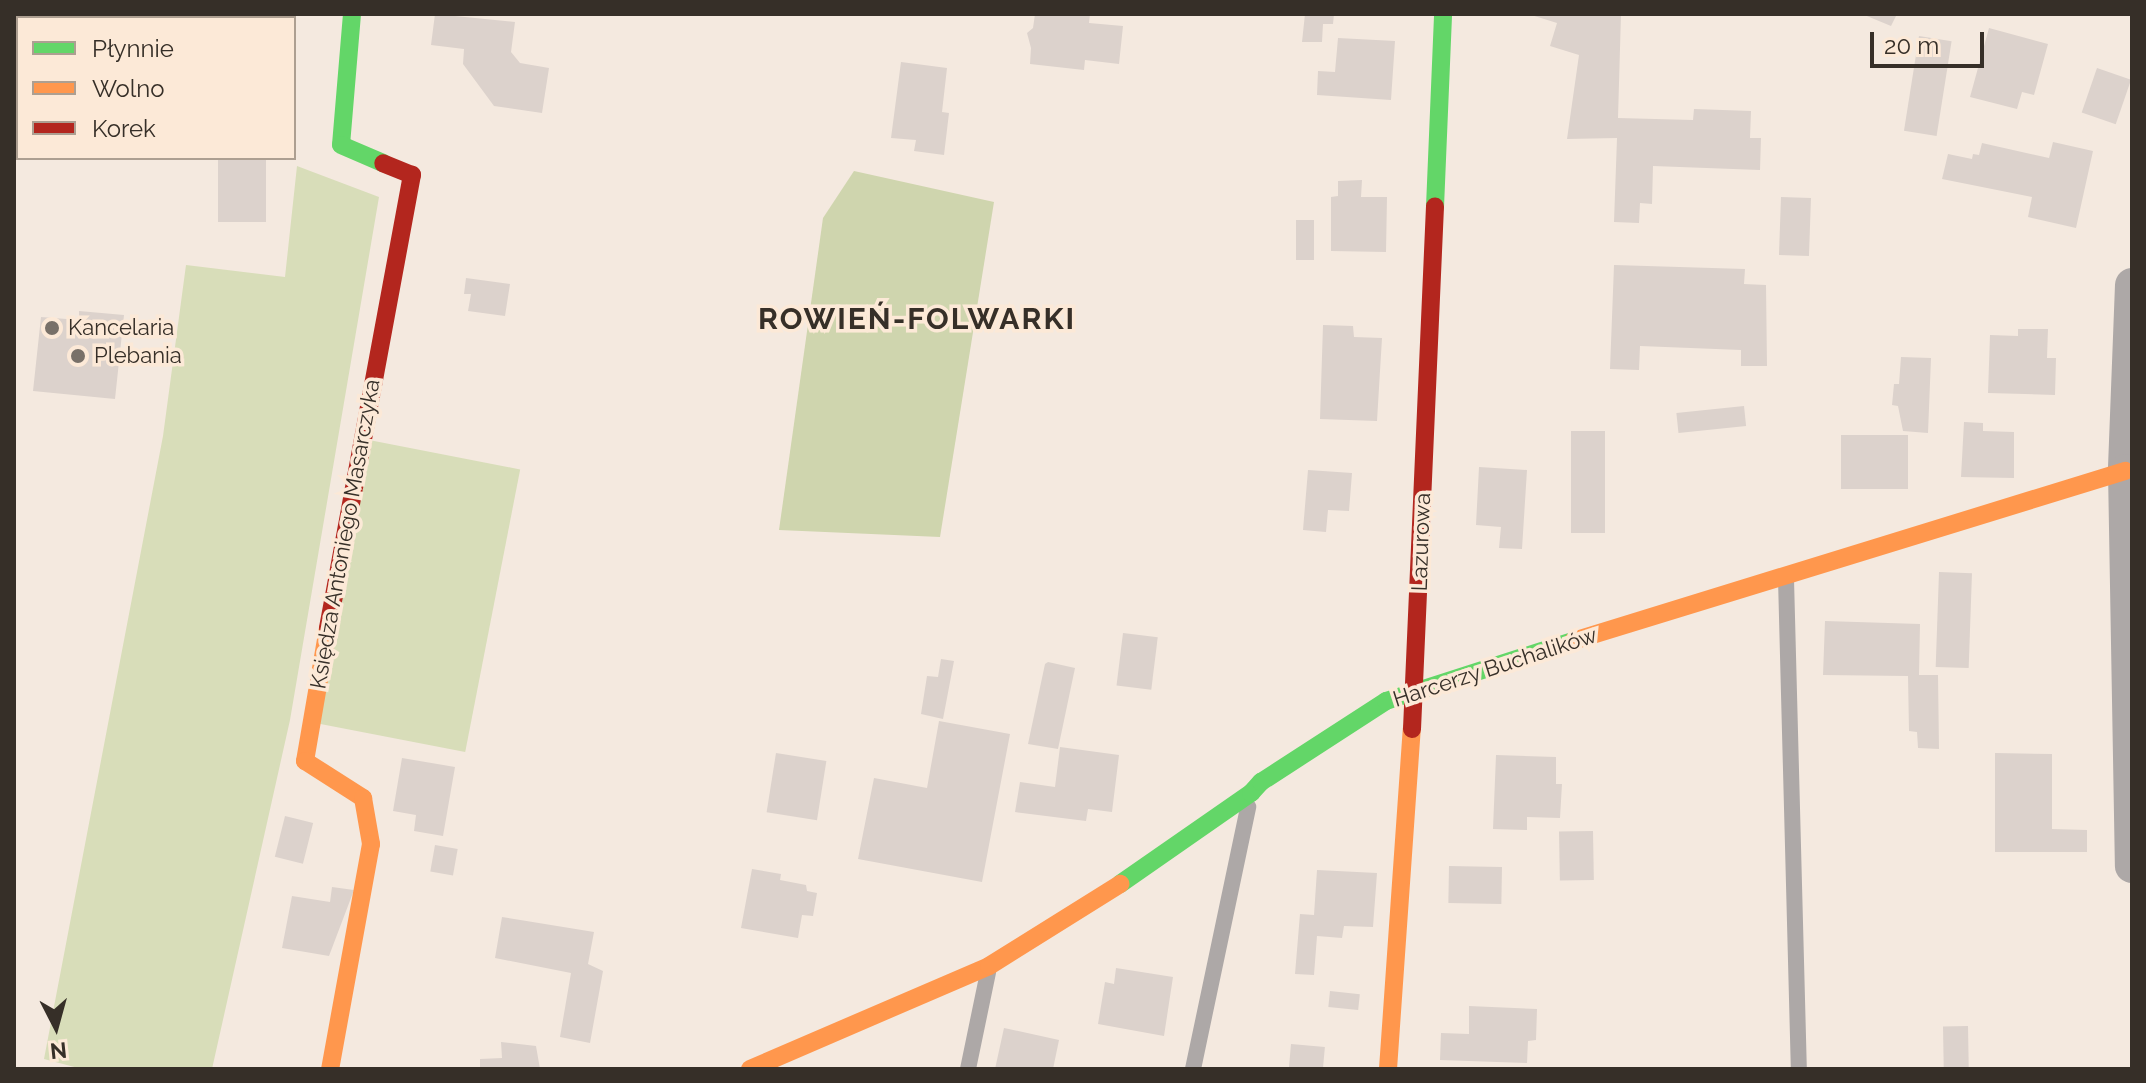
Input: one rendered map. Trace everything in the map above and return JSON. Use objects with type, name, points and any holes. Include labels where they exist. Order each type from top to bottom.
[{"type":"street","name":"Księdza Antoniego Masarczyka","points":[[330,1069],[371,844],[363,798],[305,761],[387,296],[412,175],[341,145],[352,14]]},
{"type":"street","name":"Lazurowa","points":[[1388,1069],[1415,689],[1443,14]]},
{"type":"street","points":[[2132,285],[2125,471],[2132,866]]},
{"type":"street","name":"Harcerzy Buchalików","points":[[750,1069],[989,966],[1154,863],[1251,793],[1261,782],[1386,701],[1415,689],[2125,471]]},
{"type":"lane","points":[[1786,577],[1799,1069]]},
{"type":"lane","points":[[1193,1069],[1251,793]]},
{"type":"lane","points":[[968,1069],[989,966]]},
{"type":"green space","points":[[297,166],[379,197],[290,720],[212,1069],[82,1069],[44,1059],[163,436],[186,265],[285,277]]},
{"type":"green space","points":[[854,171],[994,202],[940,537],[779,530],[823,218]]},
{"type":"green space","points":[[369,440],[520,469],[465,752],[314,723]]},
{"type":"building","points":[[53,14],[187,14],[187,16]]},
{"type":"building","points":[[244,14],[284,14],[284,16]]},
{"type":"building","points":[[435,14],[515,22],[511,52],[520,63],[549,68],[542,113],[494,106],[463,64],[464,49],[431,45]]},
{"type":"building","points":[[1035,14],[1090,14],[1089,23],[1123,26],[1119,64],[1085,60],[1084,70],[1030,64],[1031,48],[1027,33],[1033,28]]},
{"type":"building","points":[[1305,14],[1334,14],[1333,24],[1323,24],[1322,42],[1302,42]]},
{"type":"building","points":[[1528,14],[1621,14],[1618,118],[1693,120],[1694,109],[1751,111],[1750,138],[1761,138],[1760,170],[1653,166],[1652,204],[1640,203],[1639,223],[1614,222],[1617,138],[1567,139],[1579,55],[1550,46],[1557,23]]},
{"type":"building","points":[[1862,14],[1897,14],[1891,26]]},
{"type":"building","points":[[1989,28],[2048,44],[2034,95],[2022,92],[2017,109],[1970,97]]},
{"type":"building","points":[[1919,36],[1952,41],[1937,136],[1904,131]]},
{"type":"building","points":[[1338,38],[1395,41],[1391,100],[1317,95],[1318,71],[1335,72]]},
{"type":"building","points":[[901,62],[947,68],[942,112],[949,113],[944,155],[914,151],[916,140],[891,138]]},
{"type":"building","points":[[2097,68],[2131,80],[2116,124],[2082,112]]},
{"type":"building","points":[[2053,142],[2093,151],[2076,228],[2028,217],[2032,197],[1942,179],[1948,154],[1972,159],[1973,154],[1979,155],[1982,143],[2049,158]]},
{"type":"building","points":[[218,160],[266,160],[266,222],[218,222]]},
{"type":"building","points":[[1362,180],[1361,197],[1387,197],[1386,252],[1331,251],[1331,197],[1338,196],[1338,181]]},
{"type":"building","points":[[1781,197],[1811,198],[1809,256],[1779,255]]},
{"type":"building","points":[[1296,220],[1314,220],[1314,260],[1296,260]]},
{"type":"building","points":[[1614,265],[1745,269],[1744,284],[1766,285],[1767,366],[1741,366],[1741,350],[1640,346],[1639,370],[1610,369]]},
{"type":"building","points":[[466,278],[510,284],[505,316],[468,311],[471,294],[464,294]]},
{"type":"building","name":"Plebania","points":[[79,311],[124,315],[115,399],[33,391],[41,317],[79,320]]},
{"type":"building","points":[[1323,325],[1353,326],[1354,337],[1382,338],[1377,421],[1320,419]]},
{"type":"building","points":[[2018,329],[2048,329],[2047,358],[2056,358],[2055,395],[1988,393],[1990,335],[2018,336]]},
{"type":"building","points":[[1901,357],[1931,358],[1928,433],[1903,431],[1898,406],[1892,405],[1894,384],[1899,384]]},
{"type":"building","points":[[1744,406],[1746,426],[1678,433],[1676,413]]},
{"type":"building","points":[[1964,422],[1983,423],[1983,431],[2014,432],[2014,478],[1961,477]]},
{"type":"building","points":[[1571,431],[1605,431],[1605,533],[1571,533]]},
{"type":"building","points":[[1841,435],[1908,435],[1908,489],[1841,489]]},
{"type":"building","points":[[1479,467],[1527,470],[1522,549],[1499,548],[1501,527],[1476,525]]},
{"type":"building","points":[[1308,470],[1352,473],[1349,511],[1328,510],[1326,532],[1303,530]]},
{"type":"building","points":[[1939,572],[1972,573],[1969,668],[1936,667]]},
{"type":"building","points":[[1825,621],[1920,624],[1919,675],[1938,675],[1939,749],[1918,748],[1917,732],[1909,731],[1908,676],[1823,675]]},
{"type":"building","points":[[1123,633],[1158,637],[1151,690],[1117,686]]},
{"type":"building","points":[[941,659],[954,661],[943,719],[921,714],[927,676],[938,677]]},
{"type":"building","points":[[1045,664],[1075,668],[1058,749],[1028,744]]},
{"type":"building","points":[[939,721],[1010,734],[982,882],[858,859],[874,778],[927,788]]},
{"type":"building","points":[[1060,747],[1119,755],[1112,812],[1088,809],[1086,821],[1015,812],[1020,782],[1055,787]]},
{"type":"building","points":[[776,753],[826,761],[817,820],[767,812]]},
{"type":"building","points":[[1995,753],[2052,754],[2052,829],[2087,830],[2087,852],[1995,852]]},
{"type":"building","points":[[1496,755],[1556,757],[1556,784],[1562,784],[1560,818],[1527,817],[1527,830],[1493,829]]},
{"type":"building","points":[[402,758],[455,767],[443,836],[414,831],[416,815],[393,811]]},
{"type":"building","points":[[285,816],[313,823],[303,864],[275,857]]},
{"type":"building","points":[[1593,831],[1594,880],[1560,881],[1559,832]]},
{"type":"building","points":[[435,845],[458,849],[453,876],[430,872]]},
{"type":"building","points":[[1449,866],[1502,867],[1501,904],[1448,903]]},
{"type":"building","points":[[752,869],[781,874],[780,880],[806,885],[807,891],[817,893],[813,916],[802,915],[798,938],[741,928]]},
{"type":"building","points":[[1317,870],[1377,873],[1373,927],[1344,926],[1342,938],[1317,936],[1314,975],[1295,974],[1300,914],[1314,915]]},
{"type":"building","points":[[332,887],[354,890],[329,956],[282,948],[292,896],[330,902]]},
{"type":"building","points":[[502,917],[594,932],[588,964],[603,971],[590,1043],[560,1037],[571,973],[495,958]]},
{"type":"building","points":[[1116,968],[1173,977],[1164,1036],[1098,1024],[1105,982],[1114,984]]},
{"type":"building","points":[[1330,991],[1360,994],[1358,1010],[1328,1007]]},
{"type":"building","points":[[1469,1006],[1537,1009],[1536,1040],[1528,1041],[1527,1063],[1440,1060],[1441,1033],[1469,1034]]},
{"type":"building","points":[[1943,1026],[1968,1026],[1969,1069],[1944,1069]]},
{"type":"building","points":[[1004,1028],[1059,1040],[1053,1069],[995,1069]]},
{"type":"building","points":[[501,1042],[536,1046],[540,1069],[480,1069],[480,1059],[502,1058]]},
{"type":"building","points":[[1291,1044],[1325,1047],[1323,1069],[1289,1069]]},
{"type":"traffic: fast","points":[[352,14],[341,145],[383,163]]},
{"type":"traffic: fast","points":[[1435,207],[1443,14]]},
{"type":"traffic: fast","points":[[1120,884],[1251,793],[1261,782],[1386,701],[1573,641]]},
{"type":"traffic: slow","points":[[1573,641],[2125,471]]},
{"type":"traffic: slow","points":[[328,628],[305,761],[363,798],[371,844],[330,1069]]},
{"type":"traffic: slow","points":[[1388,1069],[1412,729]]},
{"type":"traffic: slow","points":[[750,1069],[989,966],[1120,884]]},
{"type":"traffic: jam","points":[[328,628],[412,175],[383,163]]},
{"type":"traffic: jam","points":[[1412,729],[1435,207]]},
{"type":"place","name":"Kancelaria","points":[[52,328]]},
{"type":"place","name":"Plebania","points":[[78,356]]},
{"type":"district","name":"ROWIEŃ-FOLWARKI","points":[[917,319]]}]
